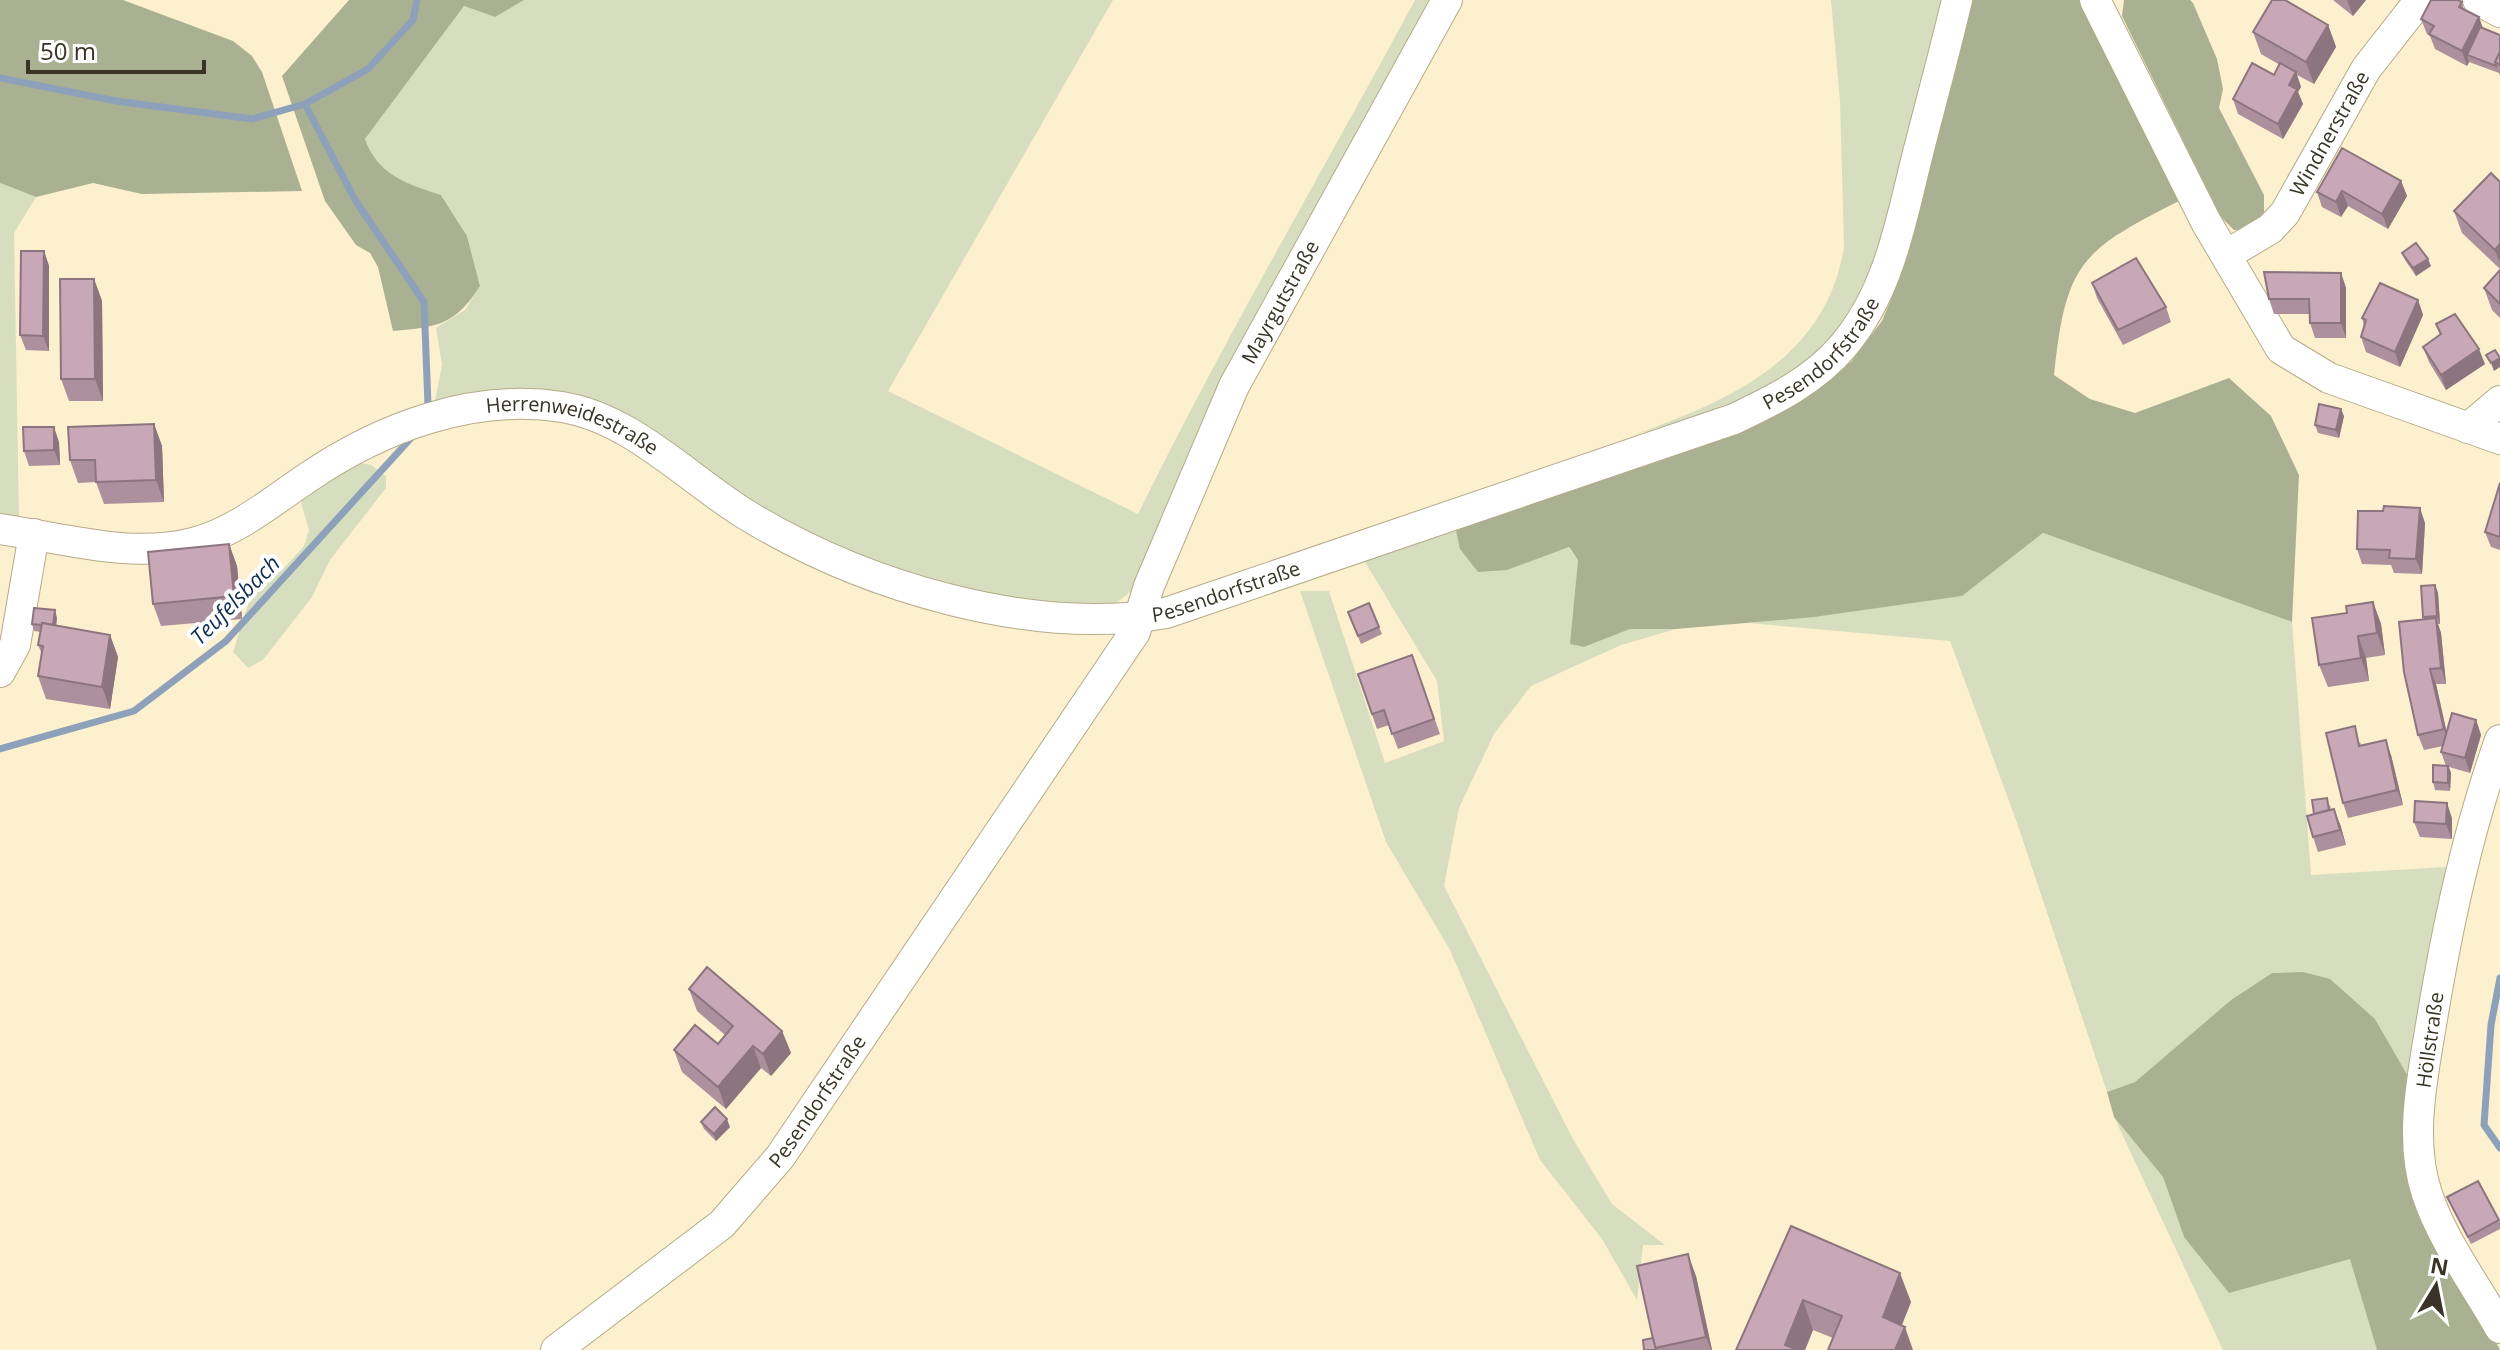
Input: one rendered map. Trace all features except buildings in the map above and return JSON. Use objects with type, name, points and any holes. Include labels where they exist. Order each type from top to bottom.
[{"type":"street","name":"Mayrgutstraße","points":[[1139,618],[1164,548],[1234,386],[1447,0]]},
{"type":"street","name":"Pesendorfstraße","points":[[556,1350],[630,1297],[722,1224],[780,1157],[1127,644],[1139,618],[1230,593],[1734,419],[1775,399],[1822,368],[1858,325],[1882,283],[1898,236],[1957,0]]},
{"type":"street","points":[[2095,0],[2206,222],[2228,254],[2270,334],[2296,360],[2377,398],[2500,439]]},
{"type":"street","name":"Windnerstraße","points":[[2228,254],[2270,229],[2285,213],[2366,69],[2420,0]]},
{"type":"street","points":[[2478,0],[2500,12]]},
{"type":"street","points":[[2468,428],[2500,401]]},
{"type":"street","name":"Herrenweidestraße","points":[[0,529],[125,548],[162,549],[193,543],[246,520],[350,450],[407,424],[464,411],[536,405],[596,416],[623,430],[745,513],[799,544],[856,568],[917,589],[1007,609],[1083,619],[1139,618]]},
{"type":"street","points":[[0,672],[15,645],[34,534]]},
{"type":"street","name":"Höllstraße","points":[[2500,740],[2475,816],[2455,894],[2424,1070],[2418,1143],[2427,1194],[2500,1328]]},
{"type":"green space","points":[[0,0],[123,0],[233,41],[252,56],[262,72],[302,191],[142,194],[93,183],[36,197],[0,183]]},
{"type":"green space","points":[[349,0],[524,0],[495,17],[464,6],[365,139],[386,170],[405,182],[441,195],[467,236],[480,286],[453,316],[422,328],[393,331],[378,267],[370,253],[356,245],[325,201],[282,76]]},
{"type":"green space","points":[[524,0],[1113,0],[888,391],[1138,514],[1239,320],[1415,0],[1439,0],[1130,592],[1111,607],[1082,610],[948,587],[807,535],[609,413],[434,406],[442,365],[436,328],[465,310],[480,286],[467,236],[442,196],[405,183],[386,171],[365,139],[464,6],[495,17]]},
{"type":"green space","points":[[1831,0],[1942,0],[1884,241],[1858,308],[1827,344],[1803,364],[1741,404],[1630,436],[1702,408],[1767,371],[1794,347],[1817,319],[1834,286],[1844,247],[1840,101]]},
{"type":"green space","points":[[1972,0],[2086,0],[2179,201],[2119,234],[2099,248],[2084,265],[2065,308],[2054,375],[2090,399],[2135,413],[2229,378],[2271,416],[2299,475],[2292,622],[2043,533],[1962,596],[1814,617],[1676,629],[1630,629],[1584,647],[1570,644],[1578,560],[1569,547],[1507,570],[1478,572],[1460,549],[1455,526],[1811,393],[1851,362],[1882,321],[1901,275]]},
{"type":"green space","points":[[2124,0],[2190,0],[2193,3],[2217,59],[2223,89],[2219,108],[2264,195],[2264,217],[2248,230],[2234,230],[2220,216],[2122,16]]},
{"type":"green space","points":[[0,183],[36,197],[14,233],[19,519],[0,517]]},
{"type":"green space","points":[[361,463],[371,465],[386,476],[386,488],[330,560],[312,597],[263,660],[248,668],[233,652],[251,595],[285,567],[304,546],[309,530],[300,499],[311,480]]},
{"type":"green space","points":[[1455,526],[1507,570],[1568,547],[1578,560],[1571,644],[1584,647],[1630,629],[1676,629],[1621,645],[1531,686],[1494,734],[1459,808],[1444,886],[1573,1139],[1612,1204],[1665,1245],[1643,1245],[1637,1300],[1602,1239],[1540,1160],[1450,950],[1386,842],[1300,591],[1329,591],[1385,763],[1444,741],[1437,681],[1362,557]]},
{"type":"green space","points":[[2043,533],[2292,622],[2311,875],[2446,867],[2412,1083],[2375,1019],[2303,972],[2272,973],[2231,1000],[2135,1082],[2107,1092],[2016,820],[1950,641],[1748,623],[1962,596]]},
{"type":"green space","points":[[2303,972],[2330,979],[2375,1019],[2412,1083],[2448,1251],[2500,1350],[2377,1350],[2350,1259],[2229,1293],[2184,1237],[2163,1177],[2114,1117],[2107,1092],[2135,1082],[2231,1000],[2272,973]]},
{"type":"green space","points":[[2114,1117],[2163,1177],[2184,1237],[2351,1259],[2377,1350],[2223,1350]]},
{"type":"waterway","name":"Teufelsbach","points":[[0,78],[116,101],[252,119],[305,104],[368,69],[413,20],[417,0]]},
{"type":"waterway","name":"Teufelsbach","points":[[305,104],[355,200],[424,302],[428,405]]},
{"type":"waterway","name":"Teufelsbach","points":[[0,749],[134,711],[226,641],[412,437]]},
{"type":"waterway","points":[[2500,978],[2491,1025],[2484,1125],[2500,1148]]}]
